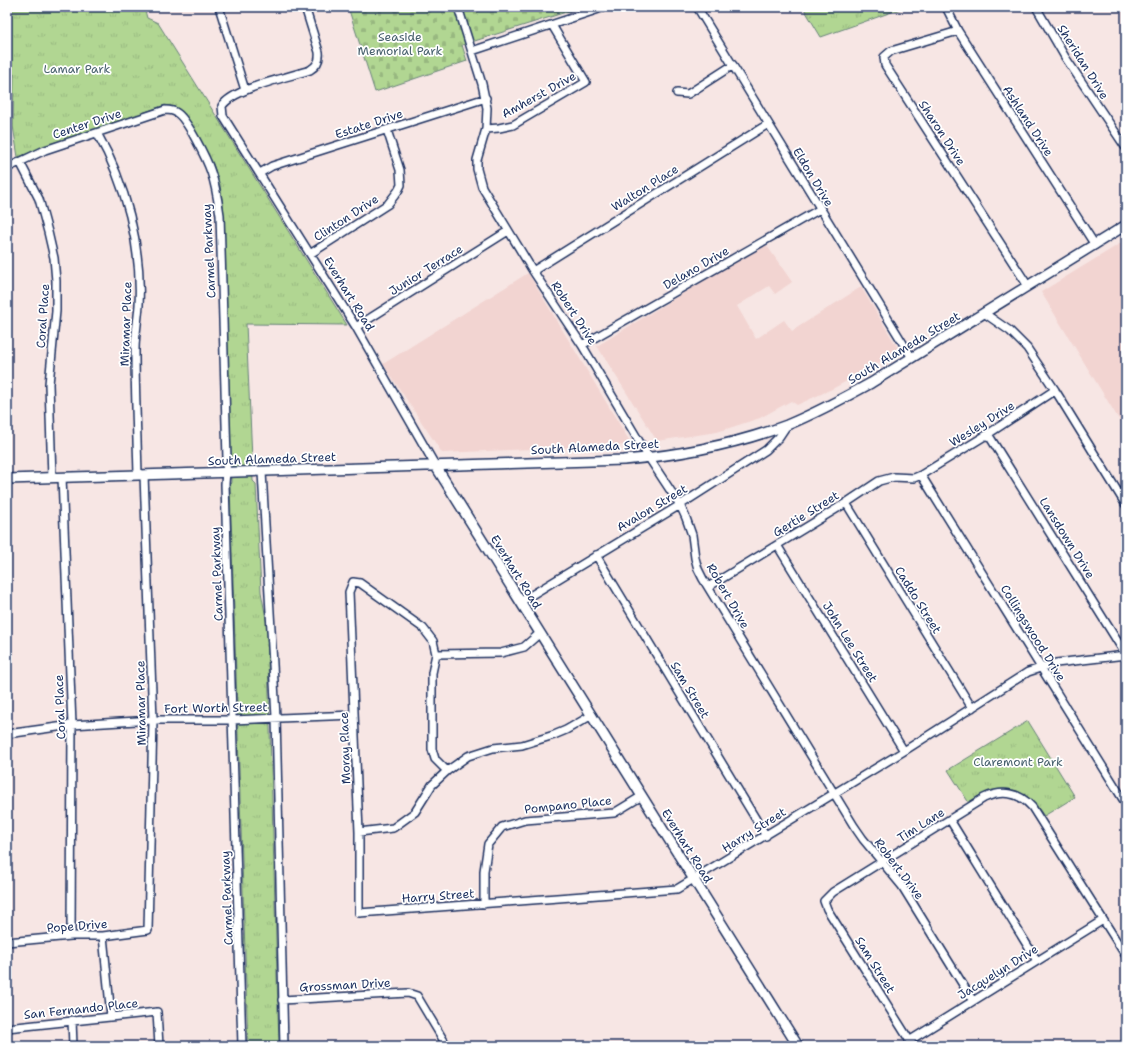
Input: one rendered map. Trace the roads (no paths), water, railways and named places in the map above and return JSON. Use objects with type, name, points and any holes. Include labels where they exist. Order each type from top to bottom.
[{"type":"main road","name":"South Alameda Street","points":[[7,479],[262,472],[648,458],[722,445],[787,424],[843,399],[912,358],[1126,225]]},
{"type":"main road","name":"Everhart Road","points":[[435,465],[798,1046]]},
{"type":"street","points":[[219,7],[245,90],[310,70],[318,64],[320,58],[319,52],[305,7]]},
{"type":"street","name":"Robert Drive","points":[[458,7],[486,98],[486,129],[477,160],[479,178],[486,194],[533,271],[582,345],[648,458],[680,505],[692,535],[698,569],[708,587],[863,839],[902,886],[973,1001]]},
{"type":"street","points":[[472,51],[605,7]]},
{"type":"street","name":"Eldon Drive","points":[[697,7],[912,358]]},
{"type":"street","name":"Ashland Drive","points":[[946,7],[958,31],[1094,244]]},
{"type":"street","name":"Sheridan Drive","points":[[1036,7],[1065,56],[1126,148]]},
{"type":"street","name":"Amherst Drive","points":[[486,129],[499,128],[513,124],[586,82],[552,25]]},
{"type":"street","name":"Sharon Drive","points":[[958,31],[891,51],[884,57],[885,65],[1028,286]]},
{"type":"street","points":[[677,93],[688,94],[732,65]]},
{"type":"street","name":"Everhart Road","points":[[245,90],[225,100],[222,106],[223,116],[356,327],[435,465]]},
{"type":"street","name":"Estate Drive","points":[[260,173],[272,166],[486,98]]},
{"type":"street","name":"Center Drive","points":[[7,168],[60,145],[164,110],[176,112]]},
{"type":"street","name":"Carmel Parkway","points":[[176,112],[181,116],[194,137],[211,172],[217,192],[220,215],[242,1046]]},
{"type":"street","name":"Walton Place","points":[[533,271],[768,124]]},
{"type":"street","name":"Clinton Drive","points":[[310,254],[388,204],[398,191],[400,185],[400,170],[387,130]]},
{"type":"street","name":"Miramar Place","points":[[97,133],[119,178],[136,249],[139,304],[135,348],[154,720],[148,930]]},
{"type":"street","name":"Coral Place","points":[[20,162],[38,198],[54,258],[56,311],[49,384],[52,478]]},
{"type":"street","name":"Delano Drive","points":[[582,345],[820,209]]},
{"type":"street","name":"Junior Terrace","points":[[356,327],[508,231]]},
{"type":"street","points":[[984,313],[1000,323],[1027,348],[1055,390],[1126,505]]},
{"type":"street","name":"Wesley Drive","points":[[921,475],[988,434],[1055,390]]},
{"type":"street","name":"Avalon Street","points":[[520,602],[680,505],[766,450],[779,437],[787,424]]},
{"type":"street","name":"Lansdown Drive","points":[[988,434],[1126,655]]},
{"type":"street","points":[[262,472],[276,717],[284,1046]]},
{"type":"street","name":"Gertie Street","points":[[708,587],[846,503],[879,481],[894,477],[914,478],[921,475]]},
{"type":"street","name":"Collingswood Drive","points":[[921,475],[1126,804]]},
{"type":"street","name":"Coral Place","points":[[62,477],[72,725],[71,936]]},
{"type":"street","name":"Caddo Street","points":[[846,503],[972,708]]},
{"type":"street","name":"John Lee Street","points":[[777,545],[904,751]]},
{"type":"street","name":"Sam Street","points":[[596,555],[766,836]]},
{"type":"street","name":"Moray Place","points":[[359,913],[359,832],[349,592],[353,582],[360,583],[423,628],[433,641],[436,654]]},
{"type":"street","points":[[447,771],[435,759],[432,749],[432,673],[436,654],[500,653],[524,647],[540,633]]},
{"type":"street","name":"Harry Street","points":[[359,913],[677,889],[904,751],[1028,672],[1056,663],[1126,655]]},
{"type":"street","name":"Fort Worth Street","points":[[7,734],[72,725],[154,720],[233,720],[276,717],[354,715]]},
{"type":"street","points":[[359,832],[393,828],[415,812],[432,786],[447,771],[468,756],[493,748],[522,745],[554,735],[592,715]]},
{"type":"street","name":"Tim Lane","points":[[824,901],[833,892],[984,798],[993,794],[1002,793],[1014,795],[1027,801],[1036,811],[1103,920]]},
{"type":"street","name":"Pompano Place","points":[[484,904],[484,871],[488,844],[502,827],[525,820],[614,813],[642,796]]},
{"type":"street","points":[[950,820],[1037,961]]},
{"type":"street","name":"Sam Street","points":[[824,901],[827,909],[911,1043]]},
{"type":"street","points":[[1103,920],[1126,956]]},
{"type":"street","name":"Jacquelyn Drive","points":[[911,1043],[973,1001],[1103,920]]},
{"type":"street","name":"Pope Drive","points":[[7,942],[71,936],[103,936],[148,930]]},
{"type":"street","points":[[103,936],[111,1016]]},
{"type":"street","name":"Grossman Drive","points":[[282,1000],[408,993],[417,996],[447,1046]]},
{"type":"street","name":"San Fernando Place","points":[[7,1028],[157,1012],[160,1046]]},
{"type":"street","points":[[72,1020],[73,1046]]},
{"type":"park label","name":"Seaside Memorial Park","points":[[400,44]]},
{"type":"park label","name":"Lamar Park","points":[[77,69]]},
{"type":"park label","name":"Claremont Park","points":[[1018,762]]}]
